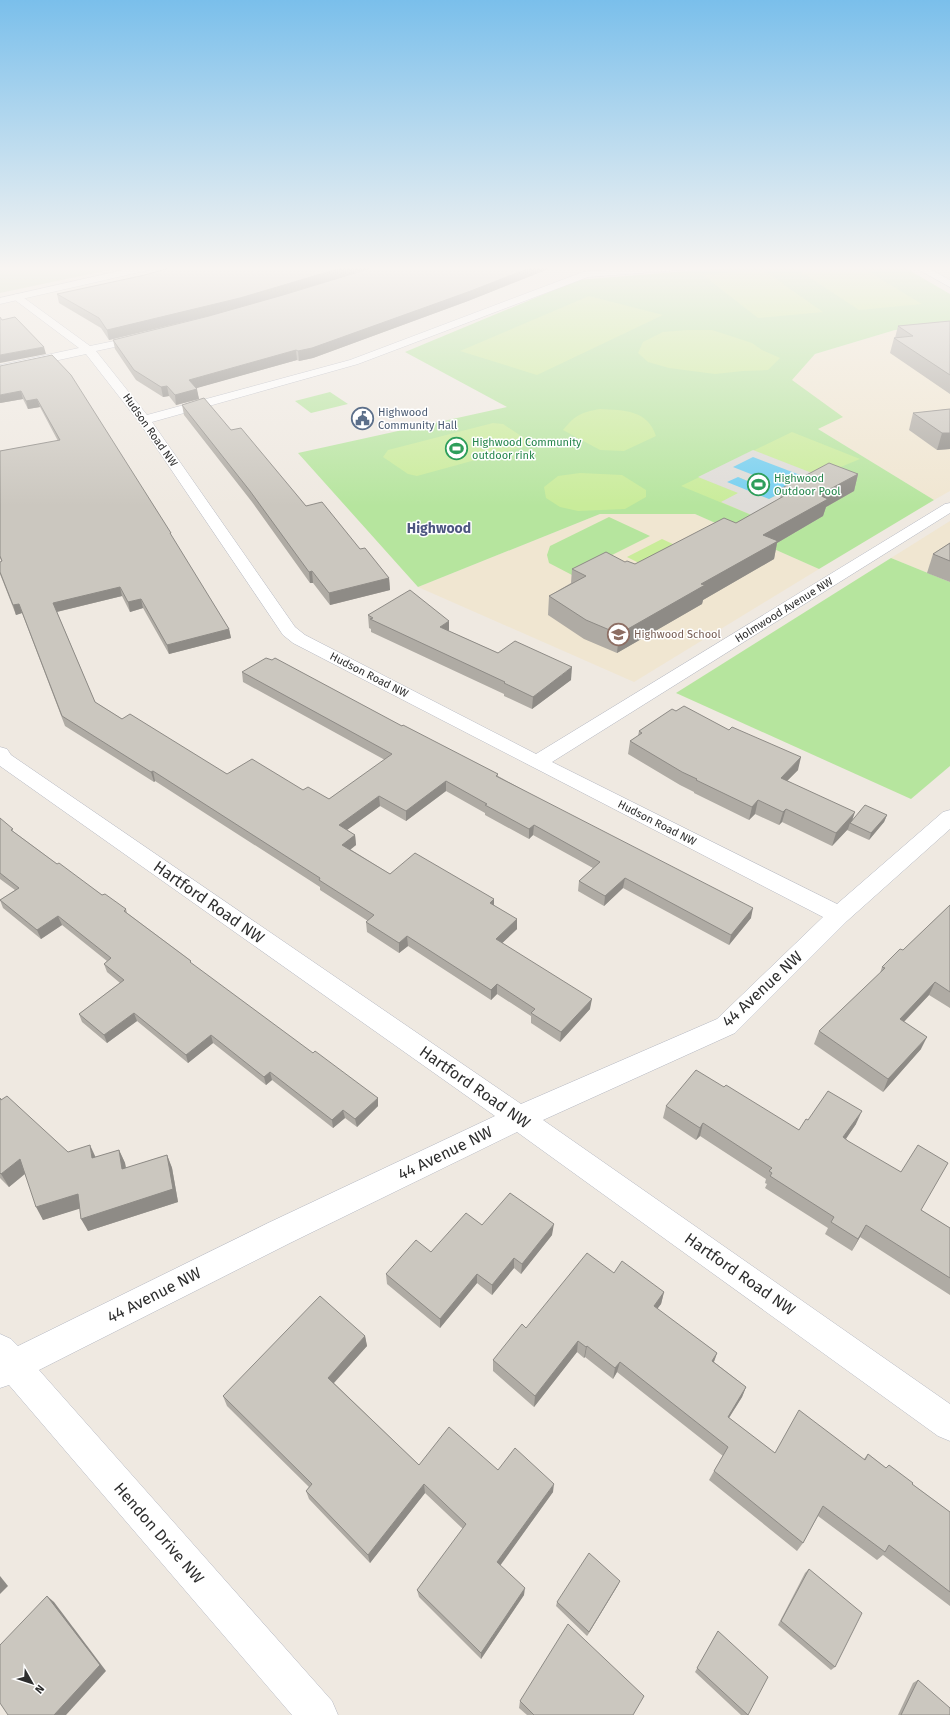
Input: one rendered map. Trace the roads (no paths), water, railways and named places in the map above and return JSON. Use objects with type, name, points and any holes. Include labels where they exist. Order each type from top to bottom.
[{"type":"street","name":"Hudson Road NW","points":[[83,346],[90,351],[115,381],[144,420],[289,631],[299,639],[536,762],[839,915]]},
{"type":"street","points":[[0,370],[110,346]]},
{"type":"street","points":[[144,420],[354,362],[394,346]]},
{"type":"street","name":"Holmwood Avenue NW","points":[[536,762],[950,507]]},
{"type":"street","name":"Hartford Road NW","points":[[0,753],[2,758],[519,1118],[950,1424]]},
{"type":"street","name":"44 Avenue NW","points":[[4,1363],[519,1118],[726,1026],[839,915],[950,817]]},
{"type":"street","name":"Hendon Drive NW","points":[[4,1363],[318,1715]]},
{"type":"water","points":[[753,457],[808,478],[769,499],[727,482],[738,477],[762,487],[771,482],[733,467]]},
{"type":"place","name":"Highwood Community Hall","points":[[362,418]]},
{"type":"place","name":"Highwood Community outdoor rink","points":[[457,448]]},
{"type":"place","name":"Highwood Outdoor Pool","points":[[759,484]]},
{"type":"place","name":"Highwood School","points":[[619,634]]},
{"type":"district","name":"Highwood","points":[[439,528]]}]
